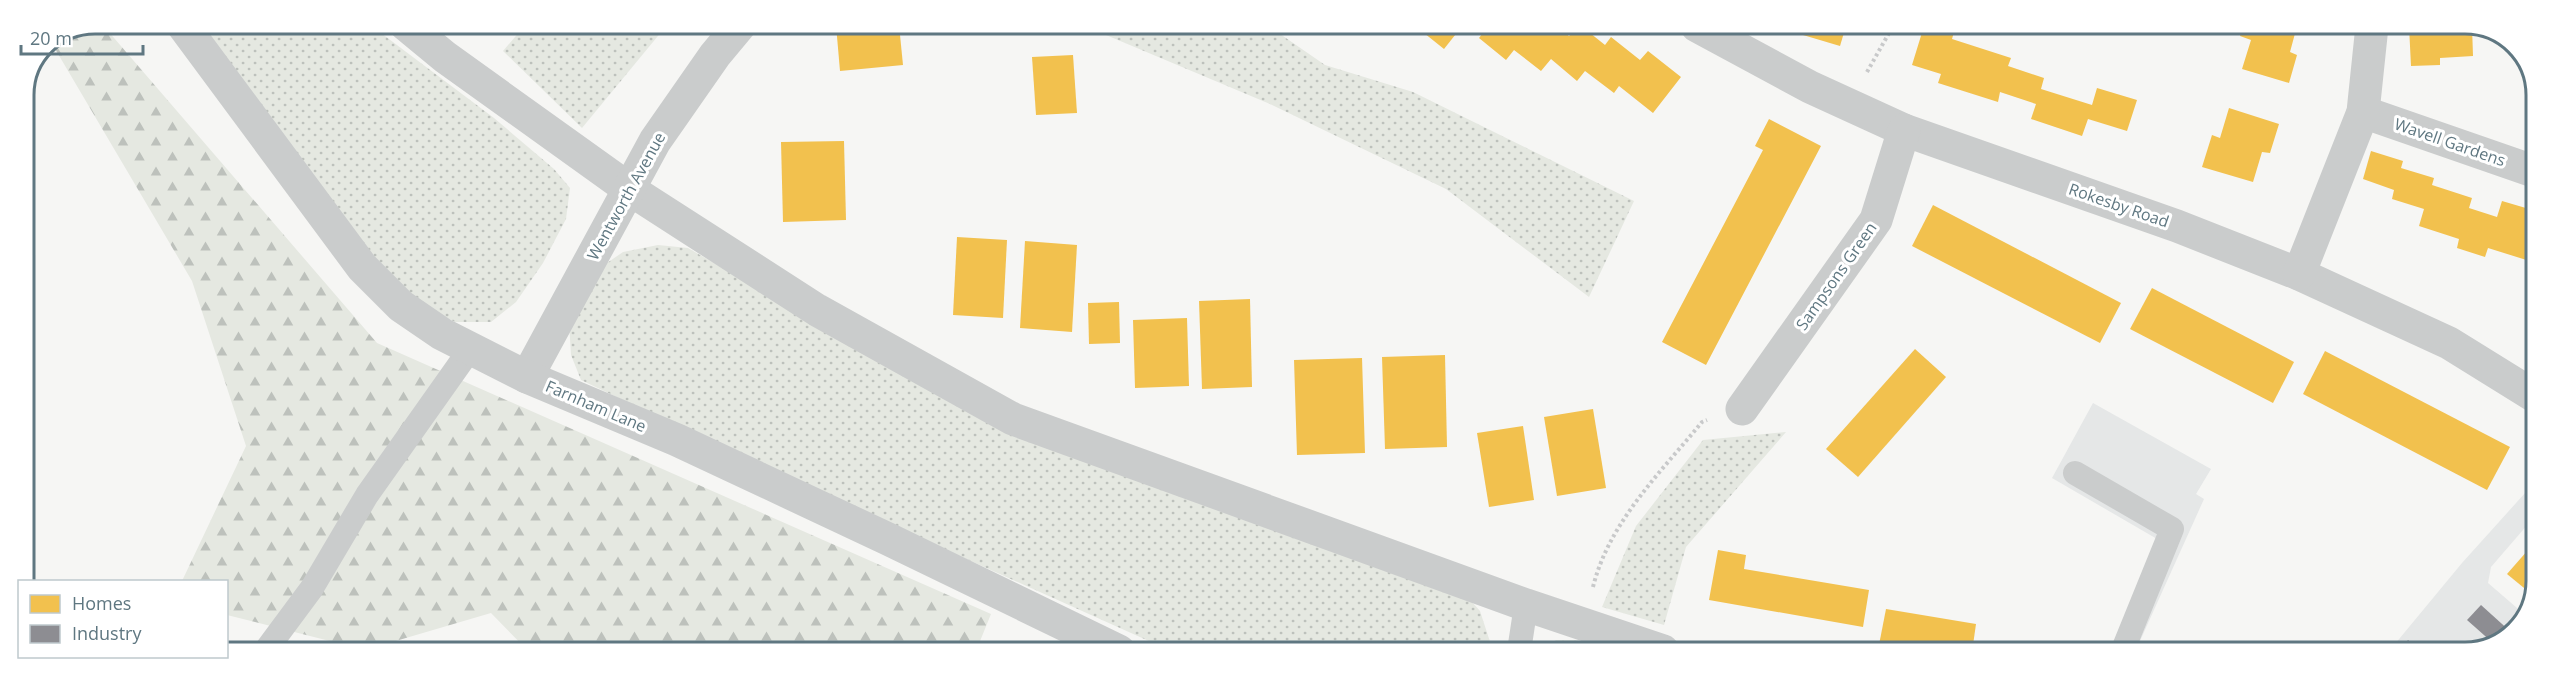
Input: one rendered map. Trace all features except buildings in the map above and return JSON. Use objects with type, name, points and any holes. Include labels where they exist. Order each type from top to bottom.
[{"type":"street","name":"Farnham Lane","points":[[189,34],[362,267],[401,306],[442,334],[527,377],[677,440],[1100,642]]},
{"type":"street","points":[[417,34],[629,189],[817,310],[1013,419],[1526,605],[1638,642]]},
{"type":"street","name":"Wentworth Avenue","points":[[527,377],[655,141],[715,54],[732,34]]},
{"type":"street","name":"Rokesby Road","points":[[1712,34],[1810,87],[1904,130],[2177,226],[2299,274],[2449,343],[2526,391]]},
{"type":"street","points":[[2299,274],[2363,112],[2371,34]]},
{"type":"street","name":"Wavell Gardens","points":[[2363,112],[2526,169]]},
{"type":"street","name":"Sampsons Green","points":[[1742,409],[1876,220],[1904,130]]},
{"type":"lane","points":[[272,642],[312,588],[367,495],[471,348]]},
{"type":"lane","points":[[2075,473],[2172,529],[2126,642]]},
{"type":"lane","points":[[1520,642],[1526,605]]},
{"type":"path","points":[[1849,104],[1888,34]]},
{"type":"path","points":[[1584,623],[1595,576],[1623,519],[1702,422],[1742,409]]},
{"type":"shaded area","points":[[2093,403],[2211,469],[2196,494],[2204,499],[2140,642],[2119,642],[2164,543],[2052,478]]},
{"type":"shaded area","points":[[2526,492],[2526,526],[2491,567],[2488,583],[2519,610],[2509,624],[2496,633],[2474,641],[2397,642],[2462,563]]},
{"type":"green space","points":[[95,34],[111,34],[377,343],[991,614],[980,642],[519,642],[491,613],[392,642],[333,642],[228,615],[228,580],[182,580],[246,446],[192,281],[55,49],[72,39]]},
{"type":"green space","points":[[205,34],[382,34],[494,118],[554,169],[570,188],[566,219],[543,263],[516,302],[491,322],[455,322],[418,303],[354,238]]},
{"type":"green space","points":[[517,34],[660,34],[582,128],[503,51]]},
{"type":"green space","points":[[1280,34],[1325,65],[1413,92],[1634,201],[1589,297],[1446,189],[1270,104],[1106,35]]},
{"type":"green space","points":[[658,245],[688,248],[941,394],[1457,585],[1480,611],[1490,642],[1151,642],[784,477],[581,380],[571,355],[569,323],[588,276],[623,252]]},
{"type":"green space","points":[[1786,432],[1686,547],[1664,625],[1602,607],[1636,526],[1703,440]]},
{"type":"green space","points":[[1578,640],[1584,642],[1553,642]]}]
